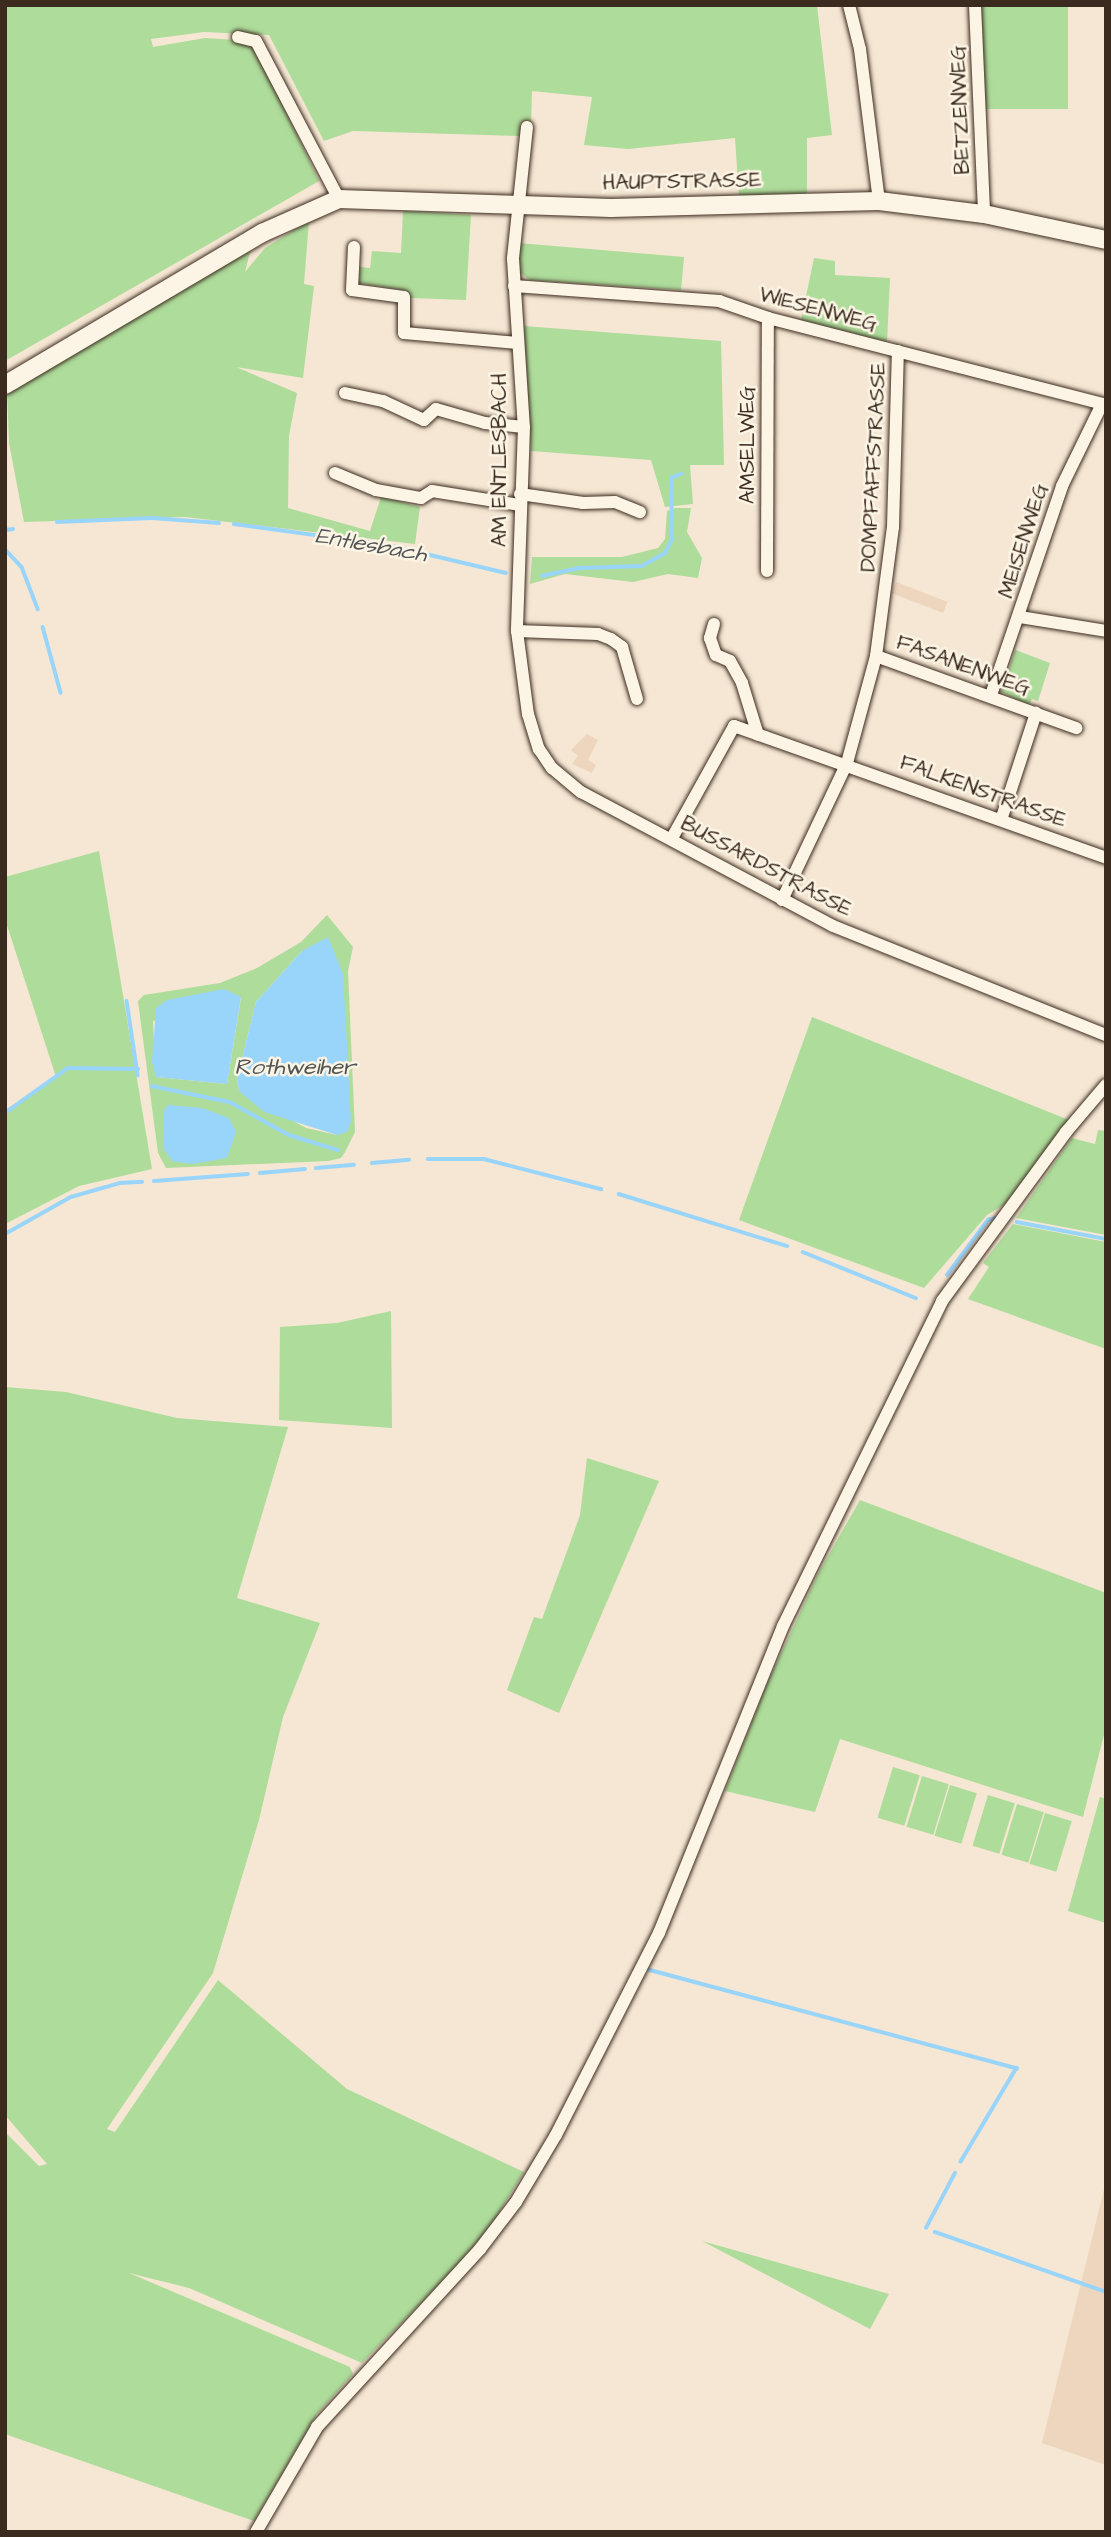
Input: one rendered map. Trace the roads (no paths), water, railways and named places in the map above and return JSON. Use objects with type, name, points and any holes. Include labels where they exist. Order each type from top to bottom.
[{"type":"street","points":[[849,5],[860,49],[879,201]]},
{"type":"street","name":"BETZENWEG","points":[[975,5],[984,214]]},
{"type":"street","points":[[238,37],[256,41],[339,199]]},
{"type":"street","name":"AM ENTLESBACH","points":[[517,631],[519,500],[524,427],[514,286],[514,246],[521,206],[527,127]]},
{"type":"street","name":"HAUPTSTRASSE","points":[[5,385],[262,233],[339,199],[521,206],[879,201],[984,214],[1106,240]]},
{"type":"street","points":[[354,247],[352,290],[404,297],[404,333],[518,343]]},
{"type":"street","name":"WIESENWEG","points":[[514,286],[719,301],[768,318],[1104,405]]},
{"type":"street","name":"AMSELWEG","points":[[767,571],[768,318]]},
{"type":"street","name":"DOMPFAFFSTRASSE","points":[[782,900],[847,763],[876,656],[893,527],[898,351]]},
{"type":"street","points":[[345,393],[383,401],[424,420],[436,409],[485,423],[524,427]]},
{"type":"street","name":"MEISENWEG","points":[[991,695],[1020,617],[1062,486],[1104,405]]},
{"type":"street","points":[[335,473],[376,490],[421,498],[432,491],[519,500],[615,502],[640,512]]},
{"type":"street","points":[[1020,617],[1106,631]]},
{"type":"street","points":[[714,624],[710,638],[716,654],[730,661],[745,682],[758,735]]},
{"type":"street","points":[[517,631],[598,634],[611,639],[622,647],[637,699]]},
{"type":"street","name":"BUSSARDSTRASSE","points":[[517,631],[528,714],[539,749],[552,768],[581,792],[855,936],[1106,1035]]},
{"type":"street","name":"FASANENWEG","points":[[876,656],[991,695],[1076,728]]},
{"type":"street","points":[[715,668],[730,661]]},
{"type":"street","name":"FASANENWEG","points":[[1001,820],[1036,713]]},
{"type":"street","name":"FALKENSTRASSE","points":[[672,838],[734,726],[847,763],[1106,858]]},
{"type":"street","points":[[256,2532],[317,2427],[480,2249],[516,2202],[556,2135],[659,1933],[782,1626],[942,1301],[1066,1132],[1106,1085]]},
{"type":"water","name":"Rothweiher","points":[[328,937],[343,974],[351,1122],[347,1132],[337,1135],[264,1112],[239,1091],[237,1079],[256,1002],[302,951]]},
{"type":"water","name":"Rothweiher","points":[[224,989],[241,997],[227,1084],[156,1077],[152,1062],[156,1008],[167,1000]]},
{"type":"water","name":"Rothweiher","points":[[168,1105],[202,1108],[229,1118],[236,1132],[227,1158],[192,1164],[172,1161],[164,1149],[163,1112]]},
{"type":"waterway","name":"Entlesbach","points":[[542,576],[579,568],[642,566],[665,553],[672,540],[671,478],[681,474]]},
{"type":"waterway","points":[[57,522],[152,518],[219,523]]},
{"type":"waterway","name":"Entlesbach","points":[[234,524],[388,545],[506,573]]},
{"type":"waterway","points":[[5,530],[13,529]]},
{"type":"waterway","points":[[5,549],[22,567],[38,609]]},
{"type":"waterway","points":[[43,627],[61,693]]},
{"type":"waterway","points":[[127,1001],[138,1075]]},
{"type":"waterway","points":[[5,1113],[68,1068],[138,1069]]},
{"type":"waterway","points":[[152,1086],[230,1102],[289,1135],[338,1150]]},
{"type":"waterway","points":[[428,1159],[484,1159],[601,1189]]},
{"type":"waterway","points":[[372,1163],[409,1160]]},
{"type":"waterway","points":[[316,1168],[354,1165]]},
{"type":"waterway","points":[[260,1173],[305,1169]]},
{"type":"waterway","points":[[154,1181],[248,1174]]},
{"type":"waterway","points":[[5,1234],[71,1197],[120,1183],[142,1182]]},
{"type":"waterway","points":[[619,1194],[787,1246]]},
{"type":"waterway","points":[[947,1275],[988,1220],[996,1218]]},
{"type":"waterway","points":[[1017,1222],[1106,1239]]},
{"type":"waterway","points":[[803,1252],[916,1298]]},
{"type":"waterway","points":[[650,1970],[1017,2068],[961,2162]]},
{"type":"waterway","points":[[926,2228],[955,2173]]},
{"type":"waterway","points":[[935,2232],[1106,2292]]}]
